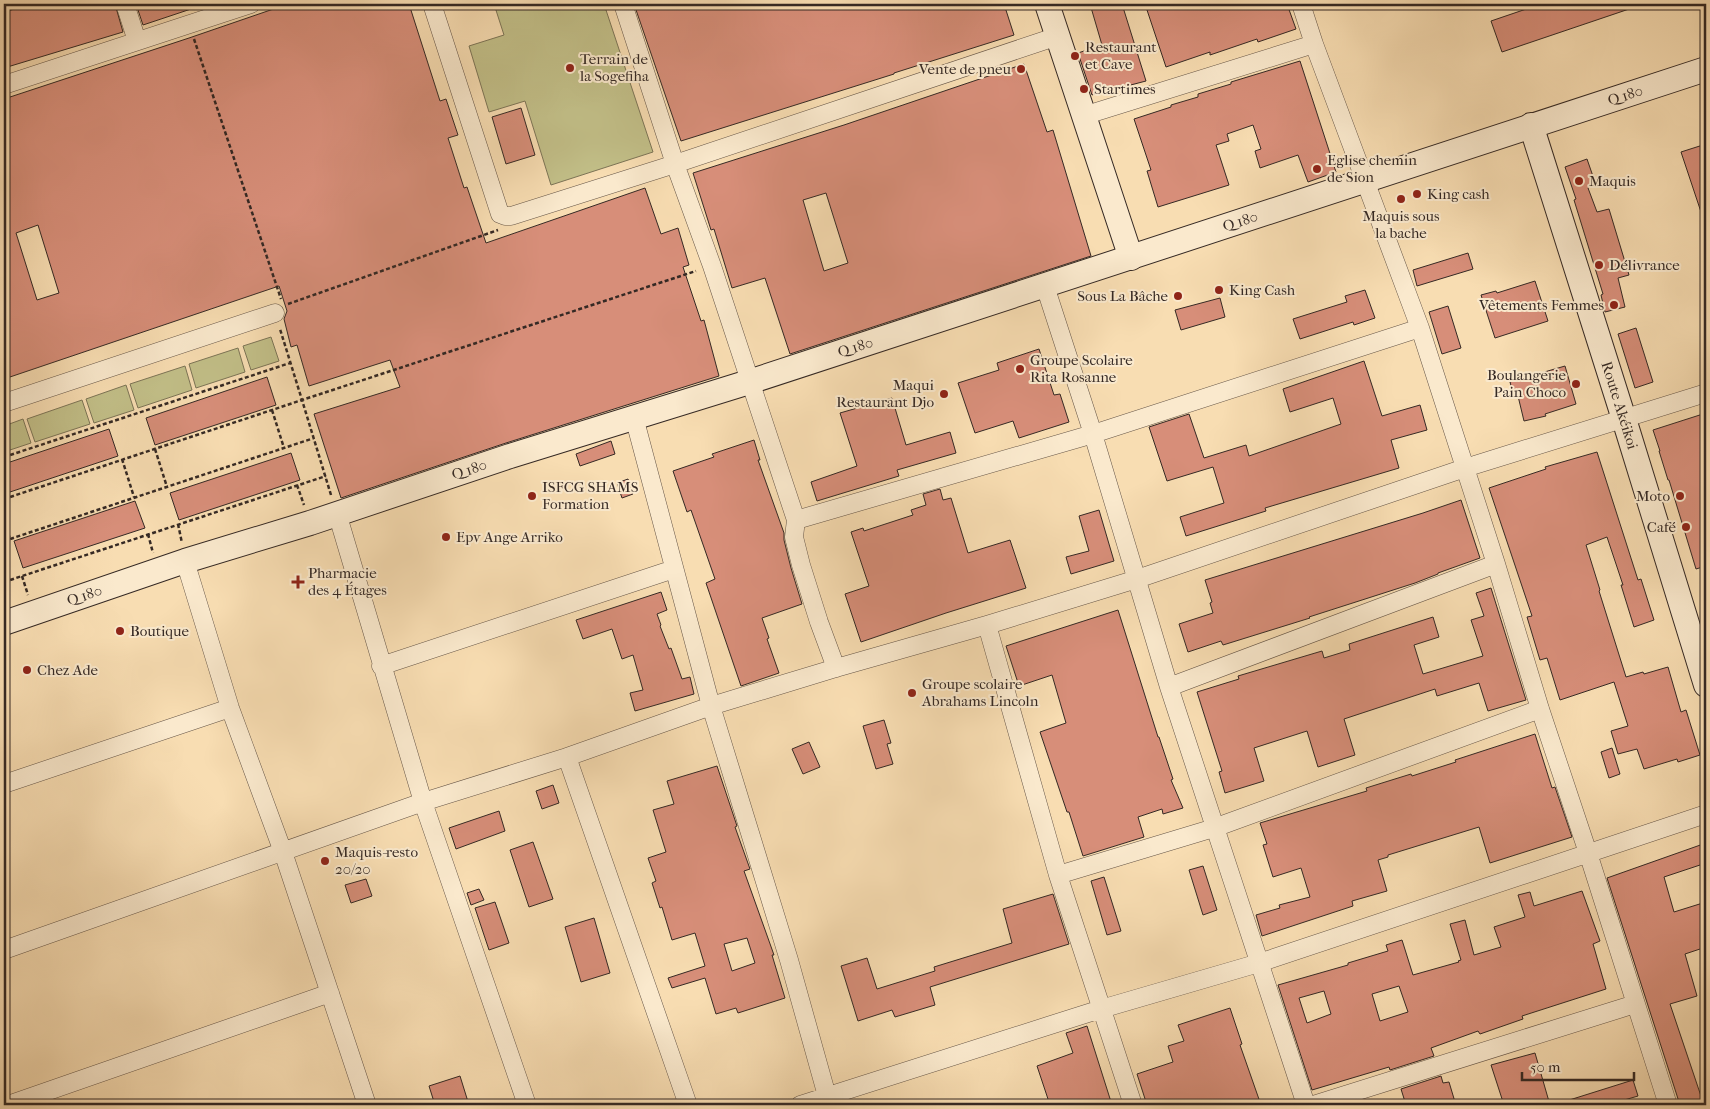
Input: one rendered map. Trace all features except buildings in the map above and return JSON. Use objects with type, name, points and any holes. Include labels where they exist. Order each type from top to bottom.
[{"type":"street","points":[[125,4],[136,41]]},
{"type":"street","points":[[4,85],[251,4]]},
{"type":"street","points":[[432,4],[500,214],[504,216],[511,216],[675,164],[1058,36]]},
{"type":"street","points":[[623,4],[675,164],[712,266],[796,520],[794,537],[801,565],[836,668]]},
{"type":"street","points":[[1047,4],[1131,258]]},
{"type":"street","points":[[1301,4],[1314,44],[1420,328],[1496,564],[1540,709],[1668,1105]]},
{"type":"street","points":[[1083,116],[1314,44]]},
{"type":"street","name":"Q 180","points":[[4,623],[185,561],[510,456],[749,382],[1706,69]]},
{"type":"street","name":"Route Akéikoi","points":[[1531,125],[1702,660],[1706,685]]},
{"type":"street","points":[[1045,286],[1093,434],[1168,687],[1306,1105]]},
{"type":"street","points":[[4,402],[275,313]]},
{"type":"street","points":[[796,520],[1093,434],[1420,328]]},
{"type":"street","points":[[4,950],[423,802],[567,757],[711,706],[1137,580],[1465,468],[1706,393]]},
{"type":"street","points":[[634,417],[711,706],[789,960],[827,1096]]},
{"type":"street","points":[[337,513],[423,802],[527,1105]]},
{"type":"street","points":[[185,561],[230,708],[283,852],[367,1105]]},
{"type":"street","points":[[1168,687],[1496,564]]},
{"type":"street","points":[[381,666],[674,569]]},
{"type":"street","points":[[988,625],[1058,875],[1133,1105]]},
{"type":"street","points":[[4,784],[230,708]]},
{"type":"street","points":[[1058,875],[1214,828],[1540,709]]},
{"type":"street","points":[[567,757],[688,1105]]},
{"type":"street","points":[[800,1105],[1101,1009],[1260,962],[1706,814]]},
{"type":"street","points":[[8,1105],[330,993]]},
{"type":"street","points":[[1313,1105],[1635,1004]]},
{"type":"path","points":[[190,24],[283,306],[500,229],[504,216]]},
{"type":"path","points":[[4,499],[712,266]]},
{"type":"path","points":[[275,313],[337,513]]},
{"type":"path","points":[[4,457],[290,364]]},
{"type":"path","points":[[272,410],[284,448]]},
{"type":"path","points":[[4,541],[314,438]]},
{"type":"path","points":[[155,449],[167,487]]},
{"type":"path","points":[[122,459],[134,498]]},
{"type":"path","points":[[4,582],[326,476]]},
{"type":"path","points":[[4,521],[10,538]]},
{"type":"shaded area","name":"Terrain de la Sogefiha","points":[[494,4],[604,4],[653,152],[551,185],[525,101],[489,112],[469,46],[504,35]]},
{"type":"shaded area","points":[[271,337],[279,361],[251,370],[243,346]]},
{"type":"shaded area","points":[[238,348],[245,372],[196,388],[189,364]]},
{"type":"shaded area","points":[[185,366],[192,390],[138,408],[130,384]]},
{"type":"shaded area","points":[[126,385],[134,410],[94,423],[86,399]]},
{"type":"shaded area","points":[[82,400],[90,424],[35,442],[27,419]]},
{"type":"shaded area","points":[[23,419],[31,443],[4,452],[4,426]]},
{"type":"place","name":"Restaurant et Cave","points":[[1075,56]]},
{"type":"place","name":"Terrain de la Sogefiha","points":[[570,68]]},
{"type":"place","name":"Vente de pneu","points":[[1021,69]]},
{"type":"place","name":"Startimes","points":[[1084,89]]},
{"type":"place","name":"Eglise chemin de Sion","points":[[1317,169]]},
{"type":"place","name":"Maquis","points":[[1579,181]]},
{"type":"place","name":"King cash","points":[[1417,194]]},
{"type":"place","name":"Maquis sous la bache","points":[[1401,199]]},
{"type":"place","name":"Délivrance","points":[[1599,265]]},
{"type":"place","name":"King Cash","points":[[1219,290]]},
{"type":"place","name":"Sous La Bâche","points":[[1178,296]]},
{"type":"place","name":"Vêtements Femmes","points":[[1614,305]]},
{"type":"place","name":"Groupe Scolaire Rita Rosanne","points":[[1020,369]]},
{"type":"place","name":"Boulangerie Pain Choco","points":[[1576,384]]},
{"type":"place","name":"Maqui Restaurant Djo","points":[[944,394]]},
{"type":"place","name":"ISFCG SHAMS Formation","points":[[532,496]]},
{"type":"place","name":"Moto","points":[[1680,496]]},
{"type":"place","name":"Café","points":[[1686,527]]},
{"type":"place","name":"Epv Ange Arriko","points":[[446,537]]},
{"type":"place","name":"Pharmacie des 4 Étages","points":[[298,582]]},
{"type":"place","name":"Boutique","points":[[120,631]]},
{"type":"place","name":"Chez Ade","points":[[27,670]]},
{"type":"place","name":"Groupe scolaire Abrahams Lincoln","points":[[912,693]]},
{"type":"place","name":"Maquis-resto 20/20","points":[[325,861]]}]
